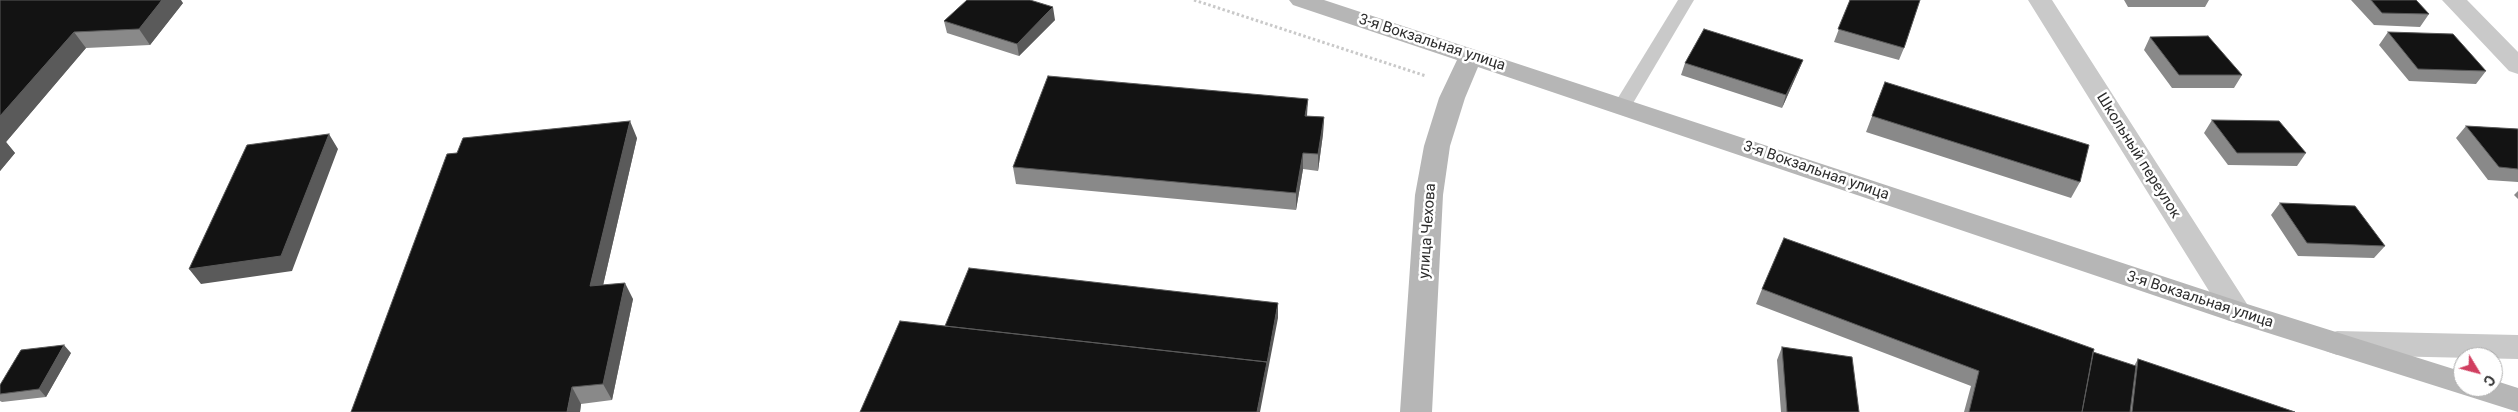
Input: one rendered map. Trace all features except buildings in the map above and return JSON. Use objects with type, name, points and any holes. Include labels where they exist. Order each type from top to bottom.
[{"type":"street","name":"3-я Вокзальная улица","points":[[1301,0],[2237,312],[2453,381]]},
{"type":"street","name":"Школьный переулок","points":[[2040,0],[2237,312]]},
{"type":"street","points":[[2454,0],[2518,66]]},
{"type":"street","name":"улица Чехова","points":[[1416,412],[1428,195],[1437,146],[1457,86],[1471,56]]},
{"type":"street","name":"3-я Вокзальная улица","points":[[2331,343],[2518,347]]},
{"type":"street","points":[[2503,396],[2518,400]]},
{"type":"lane","points":[[1622,106],[1686,0]]},
{"type":"path","points":[[1194,0],[1457,86]]}]
